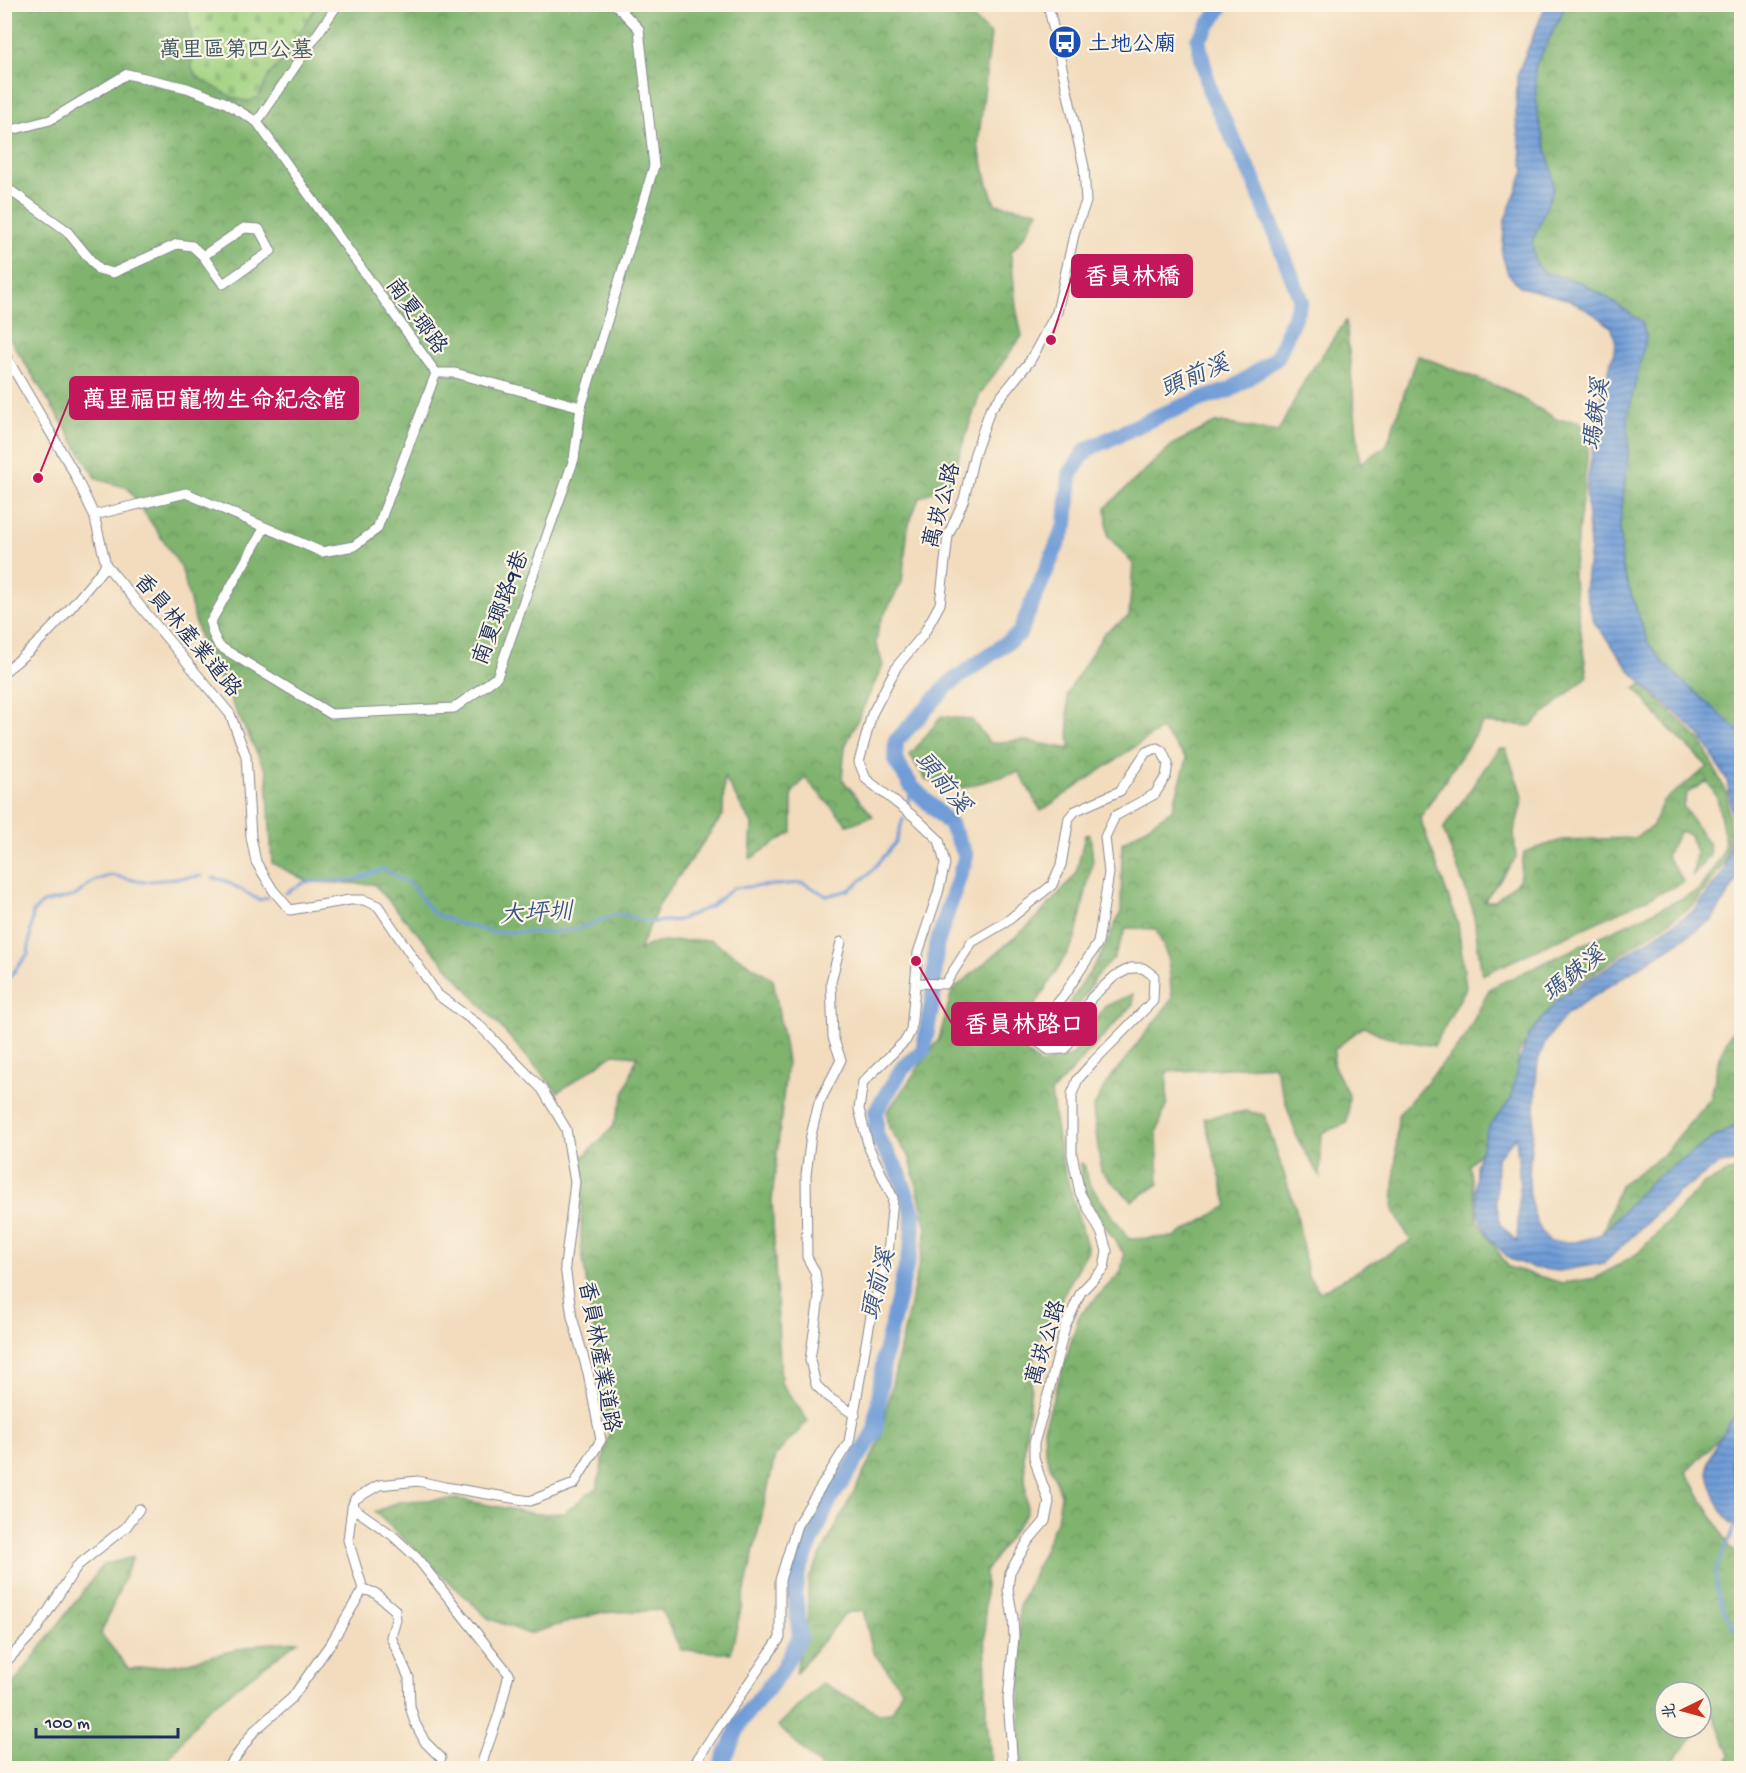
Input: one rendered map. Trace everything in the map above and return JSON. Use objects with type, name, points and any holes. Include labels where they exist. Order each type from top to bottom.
[{"type":"street","points":[[257,123],[338,4]]},
{"type":"street","points":[[436,373],[455,373],[581,407],[654,166],[639,29],[615,4]]},
{"type":"street","name":"萬崁公路","points":[[1013,1768],[1008,1699],[1014,1636],[1014,1618],[1008,1590],[1010,1572],[1028,1541],[1044,1521],[1049,1502],[1034,1457],[1034,1443],[1065,1327],[1081,1292],[1104,1268],[1107,1251],[1102,1234],[1080,1193],[1072,1154],[1072,1094],[1078,1079],[1153,1001],[1154,976],[1143,968],[1131,968],[1115,976],[1091,998],[1065,1049],[1048,1050],[1037,1041],[1038,1027],[1064,994],[1098,943],[1109,873],[1105,837],[1115,816],[1155,794],[1167,776],[1168,765],[1162,751],[1157,748],[1146,752],[1120,791],[1075,811],[1068,818],[1061,865],[1052,885],[1006,922],[972,942],[945,984],[915,983],[918,953],[945,864],[939,840],[917,819],[866,779],[859,762],[872,714],[897,666],[923,635],[940,604],[948,536],[964,499],[974,456],[990,410],[1030,360],[1058,312],[1075,230],[1086,202],[1084,167],[1048,4]]},
{"type":"street","name":"南夏瑯路","points":[[4,132],[50,120],[127,74],[187,88],[224,102],[257,123],[436,373],[377,529],[354,546],[322,552],[186,493],[94,515]]},
{"type":"street","points":[[4,186],[66,230],[98,269],[113,273],[177,244],[192,246],[203,256],[222,284],[271,251],[259,229],[244,228],[203,256]]},
{"type":"street","points":[[4,353],[73,471],[94,515],[106,565],[78,601],[4,672]]},
{"type":"street","name":"南夏瑯路9巷","points":[[265,527],[210,623],[219,646],[331,714],[454,708],[497,677],[574,459],[581,407]]},
{"type":"street","name":"香員林產業道路","points":[[106,565],[230,714],[246,756],[250,837],[256,862],[273,890],[290,910],[350,900],[364,900],[378,906],[438,995],[479,1026],[542,1089],[566,1129],[575,1182],[565,1266],[572,1317],[588,1373],[601,1440],[574,1484],[530,1501],[418,1481],[379,1485],[355,1499],[352,1508]]},
{"type":"street","points":[[841,942],[831,982],[833,1037],[841,1060],[819,1103],[806,1175],[807,1257],[815,1272],[819,1298],[810,1360],[816,1385],[828,1397],[855,1415]]},
{"type":"street","points":[[692,1768],[718,1726],[780,1638],[780,1580],[797,1525],[849,1442],[871,1315],[888,1254],[893,1198],[869,1148],[859,1109],[863,1082],[906,1040],[911,1030],[915,983]]},
{"type":"street","points":[[228,1768],[254,1731],[292,1698],[333,1640],[363,1589],[348,1540],[352,1508],[392,1535],[417,1558],[509,1674],[499,1714],[480,1768]]},
{"type":"street","points":[[4,1664],[36,1630],[77,1566],[126,1527],[139,1509]]},
{"type":"street","points":[[363,1589],[375,1593],[395,1610],[396,1620],[391,1637],[409,1678],[410,1706],[415,1723],[425,1742],[441,1758]]},
{"type":"green space","name":"萬里區第四公墓","points":[[186,4],[317,5],[280,63],[269,75],[259,97],[247,102],[232,97],[197,77],[192,69],[192,35]]},
{"type":"green space","points":[[957,4],[991,34],[978,145],[995,204],[1038,211],[1026,234],[1011,252],[1016,307],[1022,336],[980,394],[950,482],[919,498],[908,527],[902,582],[879,624],[876,643],[883,665],[845,747],[842,779],[873,816],[848,825],[805,778],[792,793],[792,832],[750,859],[752,824],[724,777],[723,815],[661,901],[639,950],[656,942],[711,940],[773,979],[787,1061],[772,1201],[781,1383],[808,1421],[775,1456],[731,1653],[681,1650],[661,1610],[599,1613],[529,1634],[488,1618],[375,1512],[401,1501],[458,1499],[536,1514],[564,1513],[597,1487],[609,1434],[581,1245],[582,1158],[613,1127],[637,1056],[614,1054],[558,1092],[374,884],[309,882],[272,863],[267,773],[200,639],[181,567],[128,488],[97,479],[5,331],[5,5]]},
{"type":"green space","points":[[1566,5],[1741,5],[1741,734],[1665,665],[1648,643],[1622,567],[1620,526],[1628,455],[1628,414],[1646,337],[1642,322],[1580,282],[1545,273],[1535,262],[1532,242],[1553,190],[1552,171],[1537,113],[1535,67]]},
{"type":"green space","points":[[1346,321],[1360,463],[1387,445],[1417,355],[1507,390],[1558,420],[1578,421],[1590,435],[1573,575],[1587,677],[1530,726],[1483,723],[1420,818],[1458,924],[1466,988],[1434,1046],[1385,1037],[1364,1026],[1335,1049],[1333,1064],[1349,1096],[1347,1123],[1322,1133],[1320,1177],[1297,1138],[1274,1065],[1167,1072],[1167,1103],[1157,1132],[1159,1184],[1132,1201],[1101,1171],[1093,1109],[1106,1084],[1172,999],[1168,958],[1156,929],[1126,928],[1114,958],[1095,978],[1068,1024],[1056,1035],[1053,1028],[1099,958],[1121,912],[1122,843],[1172,810],[1187,759],[1161,729],[1041,811],[1019,772],[961,788],[926,780],[910,755],[942,716],[972,720],[990,743],[1022,740],[1070,749],[1067,694],[1104,633],[1129,616],[1133,564],[1108,536],[1106,507],[1173,444],[1217,422],[1278,432],[1306,378]]},
{"type":"green space","points":[[1642,684],[1701,741],[1727,794],[1730,833],[1724,864],[1694,905],[1571,988],[1518,1053],[1515,1108],[1469,1165],[1478,1221],[1508,1267],[1562,1283],[1596,1278],[1638,1253],[1703,1184],[1741,1167],[1741,1418],[1686,1472],[1732,1550],[1741,1554],[1741,1768],[1725,1768],[1730,1755],[1713,1714],[1713,1680],[1653,1680],[1653,1740],[1690,1740],[1666,1768],[1022,1768],[1019,1607],[1057,1520],[1061,1495],[1045,1452],[1044,1428],[1079,1316],[1121,1272],[1124,1254],[1089,1199],[1081,1175],[1080,1163],[1084,1165],[1089,1183],[1129,1239],[1174,1237],[1228,1206],[1204,1118],[1246,1111],[1264,1115],[1296,1209],[1308,1276],[1320,1292],[1411,1241],[1393,1210],[1398,1115],[1464,1039],[1490,988],[1698,891],[1721,857],[1725,840],[1717,797],[1707,781],[1687,793],[1683,806],[1709,845],[1710,855],[1693,875],[1696,852],[1690,835],[1680,831],[1666,856],[1684,882],[1482,975],[1473,910],[1443,829],[1498,749],[1506,749],[1523,798],[1514,832],[1516,858],[1484,901],[1495,901],[1519,880],[1524,852],[1562,840],[1634,838],[1652,827],[1663,801],[1708,767],[1662,721],[1635,688]]},
{"type":"green space","points":[[1090,834],[1093,860],[1075,940],[1030,1014],[1022,1032],[1025,1051],[1040,1064],[1072,1056],[1105,1006],[1133,994],[1133,1004],[1051,1093],[1061,1158],[1088,1250],[1035,1347],[1024,1454],[1027,1512],[985,1572],[986,1711],[992,1768],[822,1768],[778,1726],[822,1683],[879,1713],[892,1712],[902,1689],[873,1652],[863,1610],[846,1613],[795,1674],[808,1617],[808,1580],[879,1443],[927,1229],[910,1158],[889,1128],[887,1112],[939,1039],[952,991],[1035,920],[1076,874],[1085,835]]},
{"type":"green space","points":[[1741,1024],[1741,1123],[1710,1140],[1651,1181],[1602,1234],[1620,1185],[1663,1155],[1711,1098],[1719,1057],[1730,1034]]},
{"type":"green space","points":[[133,1557],[101,1634],[129,1669],[180,1664],[260,1644],[298,1641],[206,1710],[168,1759],[166,1768],[5,1768],[5,1695],[103,1565]]},
{"type":"water","name":"瑪鋉溪","points":[[1546,5],[1566,5],[1535,67],[1537,113],[1552,171],[1553,190],[1532,242],[1535,262],[1545,273],[1580,282],[1642,322],[1646,337],[1628,414],[1628,455],[1620,526],[1622,568],[1648,643],[1665,665],[1742,734],[1742,867],[1738,878],[1712,920],[1569,1012],[1551,1033],[1541,1051],[1537,1070],[1529,1178],[1533,1213],[1550,1242],[1576,1242],[1602,1234],[1651,1181],[1710,1140],[1741,1123],[1741,1161],[1720,1164],[1678,1193],[1604,1263],[1559,1271],[1534,1268],[1510,1259],[1490,1239],[1479,1216],[1475,1192],[1476,1166],[1488,1128],[1511,1099],[1518,1064],[1529,1035],[1558,999],[1695,910],[1724,871],[1734,827],[1727,780],[1702,737],[1633,674],[1594,622],[1585,591],[1590,548],[1586,490],[1600,405],[1616,343],[1612,328],[1597,316],[1570,300],[1521,287],[1508,274],[1502,254],[1505,220],[1524,171],[1516,120],[1517,75]],"holes":[[[1516,1136],[1520,1183],[1517,1242],[1501,1225],[1496,1200],[1497,1158]]]},
{"type":"water","points":[[1741,1408],[1741,1435],[1731,1462],[1741,1494],[1741,1528],[1729,1521],[1721,1509],[1711,1485],[1708,1464],[1717,1443]]},
{"type":"waterway","name":"頭前溪","points":[[720,1768],[741,1721],[780,1673],[800,1637],[795,1594],[797,1575],[829,1501],[875,1432],[884,1357],[912,1243],[913,1213],[899,1173],[876,1135],[876,1111],[902,1069],[923,1051],[933,999],[936,946],[966,856],[950,824],[912,787],[895,760],[896,741],[950,683],[1019,634],[1066,524],[1070,474],[1086,450],[1156,417],[1230,390],[1277,358],[1301,300],[1255,183],[1210,92],[1198,40],[1223,4]]},
{"type":"waterway","name":"大坪圳","points":[[908,802],[912,787]]},
{"type":"waterway","name":"大坪圳","points":[[286,893],[305,882],[355,880],[383,869],[411,885],[433,913],[454,922],[492,932],[555,932],[581,928],[616,914],[653,922],[679,920],[711,906],[733,888],[803,883],[827,896],[849,890],[869,874],[896,842],[903,819]]},
{"type":"waterway","name":"大坪圳","points":[[4,984],[28,954],[33,912],[43,903],[75,896],[92,882],[111,875],[142,882],[201,876]]},
{"type":"waterway","name":"大坪圳","points":[[213,878],[224,880],[259,900],[268,898]]},
{"type":"waterway","points":[[1736,1522],[1718,1565],[1715,1579],[1723,1608],[1742,1642]]},
{"type":"place","name":"土地公廟","points":[[1065,42]]},
{"type":"place","name":"香員林橋","points":[[1051,340]]},
{"type":"place","name":"萬里福田寵物生命紀念館","points":[[38,478]]},
{"type":"place","name":"香員林路口","points":[[916,961]]}]
